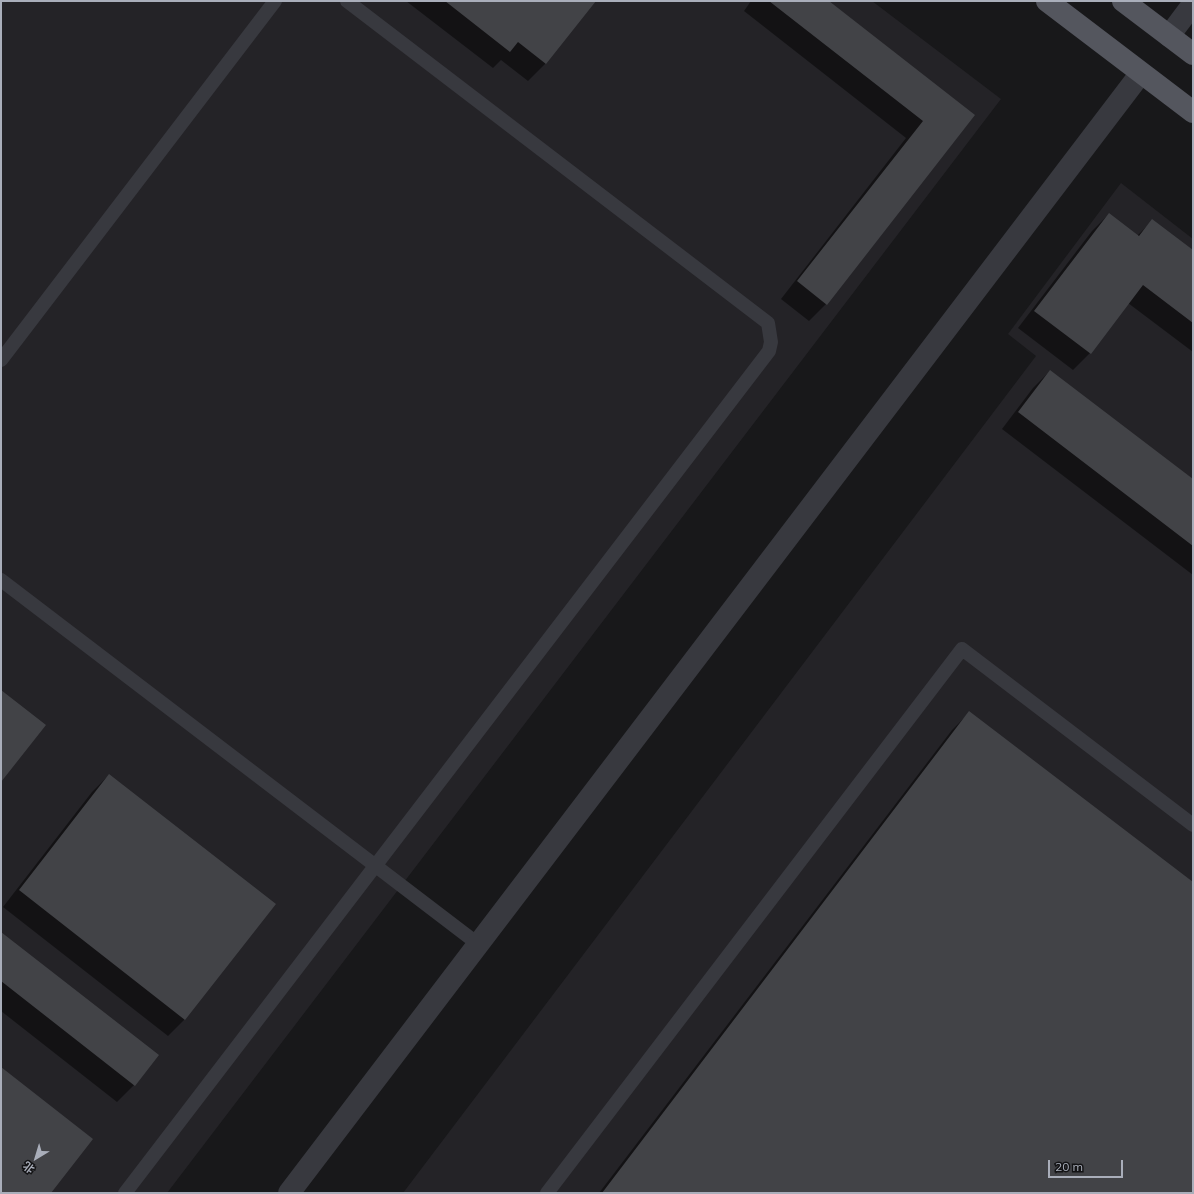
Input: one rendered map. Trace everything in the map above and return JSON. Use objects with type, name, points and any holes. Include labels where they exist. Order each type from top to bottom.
[{"type":"main road","points":[[1047,1],[1193,112]]},
{"type":"main road","points":[[1123,1],[1193,54]]},
{"type":"street","points":[[1169,36],[1193,4]]},
{"type":"street","points":[[289,1193],[1141,73]]},
{"type":"lane","points":[[1,360],[275,1]]},
{"type":"lane","points":[[125,1193],[769,351],[771,342],[768,323],[347,1]]},
{"type":"lane","points":[[1,580],[478,944]]},
{"type":"lane","points":[[547,1193],[962,649],[1193,825]]},
{"type":"shaded area","points":[[1,1],[872,1],[1001,99],[167,1193],[1,1193]]},
{"type":"shaded area","points":[[1121,183],[1193,239],[1193,1193],[403,1193],[1036,356],[1008,334]]},
{"type":"building","points":[[445,1],[596,1],[546,64],[518,42],[510,52]]},
{"type":"building","points":[[769,1],[829,1],[975,115],[827,305],[797,281],[923,121]]},
{"type":"building","points":[[1109,213],[1139,236],[1152,219],[1193,250],[1193,323],[1143,285],[1091,354],[1034,311]]},
{"type":"building","points":[[1050,370],[1193,479],[1193,546],[1018,412]]},
{"type":"building","points":[[1,690],[46,725],[1,782]]},
{"type":"building","points":[[969,711],[1193,882],[1193,1193],[602,1193]]},
{"type":"building","points":[[109,774],[276,904],[185,1020],[19,890]]},
{"type":"building","points":[[1,932],[159,1055],[135,1086],[1,981]]},
{"type":"building","points":[[1,1067],[93,1139],[51,1193],[1,1193]]}]
